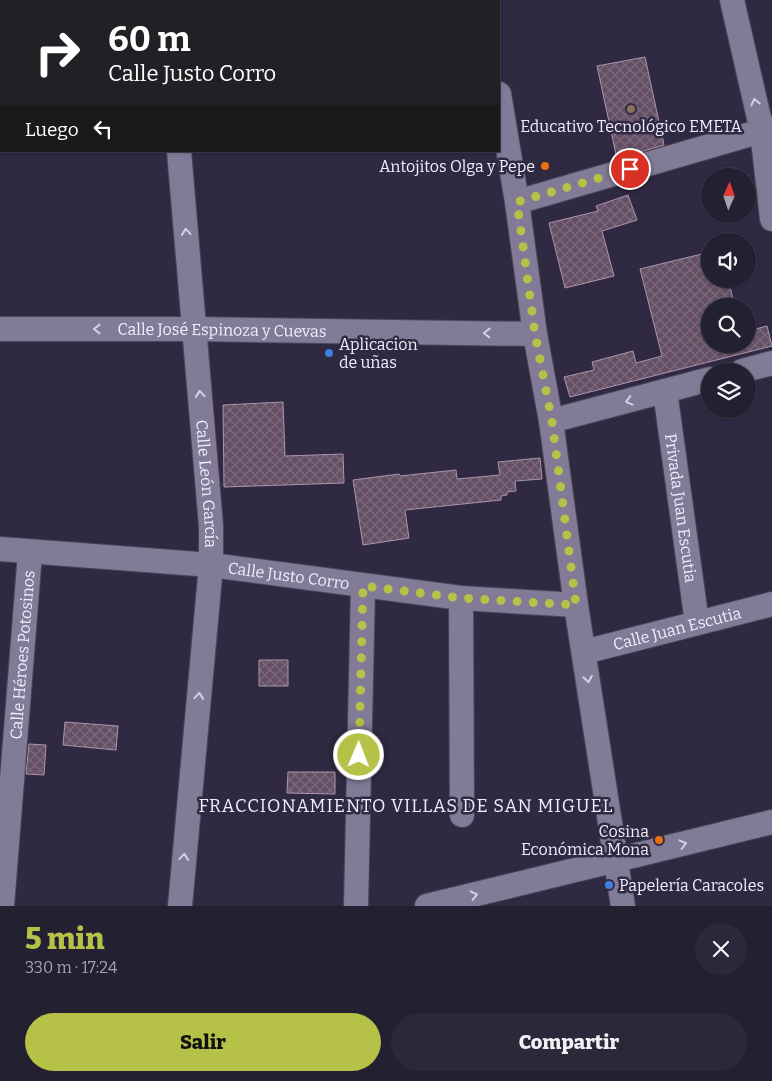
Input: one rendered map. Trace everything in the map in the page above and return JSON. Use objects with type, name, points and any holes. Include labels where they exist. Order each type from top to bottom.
[{"type":"street","points":[[732,0],[767,130],[772,219]]},
{"type":"street","points":[[500,100],[517,202],[535,334],[552,421],[576,605],[623,906]]},
{"type":"street","points":[[517,202],[767,130]]},
{"type":"street","name":"Calle León García","points":[[179,152],[211,526],[211,565],[180,906]]},
{"type":"street","name":"Calle José Espinoza y Cuevas","points":[[0,329],[194,329],[535,334]]},
{"type":"street","points":[[756,367],[772,363]]},
{"type":"street","points":[[552,421],[701,382]]},
{"type":"street","name":"Privada Juan Escutia","points":[[665,391],[697,623]]},
{"type":"street","name":"Calle Justo Corro","points":[[0,550],[211,565],[461,598],[576,605]]},
{"type":"street","name":"Calle Héroes Potosinos","points":[[2,906],[30,553]]},
{"type":"street","points":[[356,906],[363,586]]},
{"type":"street","points":[[461,598],[462,815]]},
{"type":"street","name":"Calle Juan Escutia","points":[[584,652],[772,604]]},
{"type":"street","points":[[436,905],[772,822]]},
{"type":"building","name":"Educativo Tecnológico EMETA","points":[[645,57],[664,145],[617,159],[597,66]]},
{"type":"building","points":[[628,195],[637,220],[602,231],[614,276],[565,288],[549,223],[598,211],[596,206]]},
{"type":"building","points":[[701,254],[701,288],[730,288],[733,298],[701,298],[701,353],[744,353],[570,397],[564,377],[594,370],[592,362],[633,351],[636,363],[662,356],[640,269]]},
{"type":"building","points":[[767,326],[772,346],[756,350],[756,329]]},
{"type":"building","points":[[283,402],[285,456],[343,454],[344,483],[224,487],[223,405]]},
{"type":"building","points":[[540,458],[542,479],[515,481],[516,491],[507,492],[507,495],[501,496],[501,500],[405,510],[409,538],[363,545],[353,480],[399,474],[400,476],[456,470],[457,479],[500,475],[498,462]]},
{"type":"building","points":[[259,660],[288,660],[288,686],[259,686]]},
{"type":"building","points":[[65,722],[118,726],[116,750],[63,745]]},
{"type":"building","points":[[29,744],[46,745],[44,775],[26,774]]},
{"type":"building","points":[[288,772],[335,772],[335,794],[287,793]]},
{"type":"place","name":"Educativo Tecnológico EMETA","points":[[631,109]]},
{"type":"place","name":"Antojitos Olga y Pepe","points":[[545,166]]},
{"type":"place","name":"Aplicacion de uñas","points":[[329,353]]},
{"type":"place","name":"Cosina Económica Mona","points":[[659,840]]},
{"type":"place","name":"Papelería Caracoles","points":[[609,885]]},
{"type":"district","name":"FRACCIONAMIENTO VILLAS DE SAN MIGUEL","points":[[406,806]]},
{"type":"route","points":[[359,755],[363,586],[461,598],[576,605],[552,421],[535,334],[517,202],[630,169]]}]
